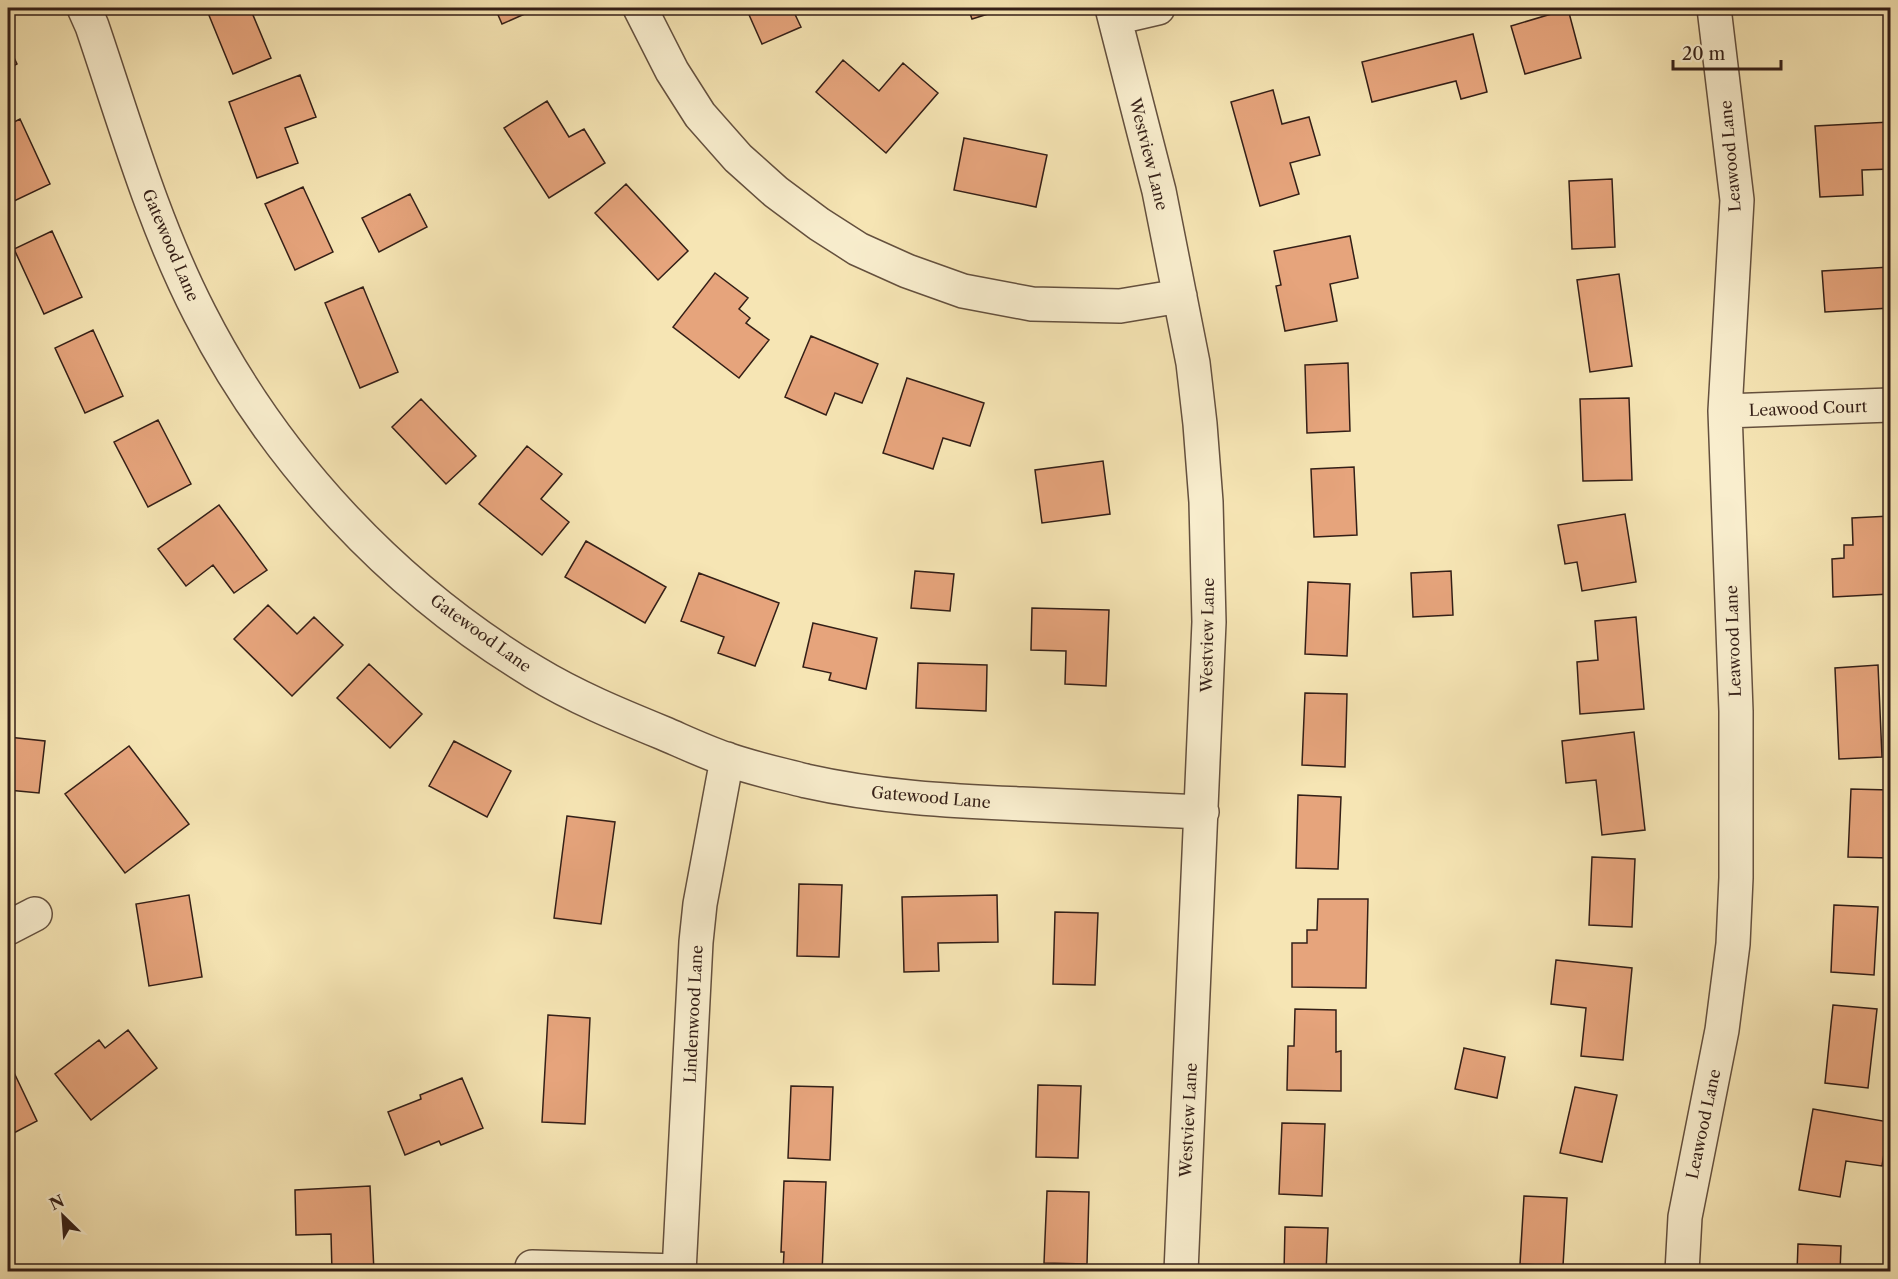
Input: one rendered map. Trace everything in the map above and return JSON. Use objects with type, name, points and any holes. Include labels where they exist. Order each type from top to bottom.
[{"type":"street","name":"Gatewood Lane","points":[[84,8],[153,205],[182,275],[201,315],[245,391],[289,454],[328,501],[370,545],[435,602],[497,648],[536,674],[604,710],[727,759],[808,781],[889,795],[961,801],[1202,812]]},
{"type":"street","points":[[640,8],[672,71],[700,115],[715,133],[738,158],[776,192],[858,249],[963,291],[1032,304],[1120,306],[1180,296]]},
{"type":"street","points":[[1113,13],[1158,8]]},
{"type":"street","name":"Leawood Lane","points":[[1682,1272],[1685,1217],[1722,1030],[1733,944],[1737,833],[1737,723],[1725,411],[1737,200],[1714,8]]},
{"type":"street","name":"Westview Lane","points":[[1113,13],[1159,191],[1180,296],[1194,373],[1206,502],[1209,622],[1181,1272]]},
{"type":"street","name":"Leawood Court","points":[[1725,411],[1890,405]]},
{"type":"street","name":"Lindenwood Lane","points":[[679,1271],[696,942],[700,904],[727,759]]},
{"type":"street","points":[[532,1267],[679,1271]]},
{"type":"building","points":[[206,8],[250,8],[271,58],[233,74]]},
{"type":"building","points":[[495,8],[535,8],[536,9],[502,24]]},
{"type":"building","points":[[746,8],[792,8],[801,27],[762,44]]},
{"type":"building","points":[[968,8],[1007,8],[972,19]]},
{"type":"building","points":[[1568,9],[1581,58],[1525,74],[1511,26]]},
{"type":"building","points":[[1473,34],[1487,92],[1461,99],[1456,81],[1372,102],[1362,62]]},
{"type":"building","points":[[8,45],[17,64],[8,69]]},
{"type":"building","points":[[843,60],[879,91],[903,63],[938,93],[886,153],[816,92]]},
{"type":"building","points":[[300,75],[316,117],[285,128],[298,163],[257,178],[229,102]]},
{"type":"building","points":[[1273,90],[1282,124],[1309,117],[1320,155],[1290,163],[1299,194],[1260,206],[1231,102]]},
{"type":"building","points":[[547,101],[569,137],[584,129],[605,163],[549,198],[504,128]]},
{"type":"building","points":[[20,119],[50,184],[12,202],[8,192],[8,125]]},
{"type":"building","points":[[1890,122],[1890,169],[1862,170],[1863,195],[1820,197],[1815,126]]},
{"type":"building","points":[[964,138],[1047,155],[1036,207],[954,190]]},
{"type":"building","points":[[1612,179],[1615,247],[1572,249],[1569,181]]},
{"type":"building","points":[[626,184],[688,251],[658,280],[595,213]]},
{"type":"building","points":[[303,187],[333,252],[295,270],[265,204]]},
{"type":"building","points":[[410,194],[427,227],[379,252],[362,218]]},
{"type":"building","points":[[52,231],[82,297],[44,314],[14,249]]},
{"type":"building","points":[[1350,236],[1358,278],[1330,284],[1337,321],[1285,331],[1276,286],[1281,285],[1274,251]]},
{"type":"building","points":[[1890,267],[1890,308],[1825,312],[1822,271]]},
{"type":"building","points":[[715,273],[748,298],[739,309],[750,318],[746,323],[769,340],[739,378],[673,327]]},
{"type":"building","points":[[1619,274],[1632,366],[1590,372],[1577,280]]},
{"type":"building","points":[[363,287],[398,372],[360,388],[325,303]]},
{"type":"building","points":[[93,330],[123,396],[85,413],[55,348]]},
{"type":"building","points":[[811,336],[878,364],[862,403],[835,393],[826,415],[785,397]]},
{"type":"building","points":[[1348,363],[1350,431],[1307,433],[1305,365]]},
{"type":"building","points":[[907,378],[984,403],[970,446],[943,438],[933,469],[883,453]]},
{"type":"building","points":[[1629,398],[1632,480],[1583,481],[1580,399]]},
{"type":"building","points":[[421,399],[476,456],[446,484],[392,427]]},
{"type":"building","points":[[158,420],[191,484],[148,507],[114,442]]},
{"type":"building","points":[[527,446],[562,474],[541,499],[569,522],[542,555],[479,504]]},
{"type":"building","points":[[1103,461],[1110,514],[1042,523],[1035,470]]},
{"type":"building","points":[[1354,467],[1357,535],[1314,537],[1311,469]]},
{"type":"building","points":[[219,505],[267,570],[234,593],[213,565],[186,586],[158,549]]},
{"type":"building","points":[[1625,514],[1636,582],[1582,591],[1577,562],[1565,564],[1558,525]]},
{"type":"building","points":[[1890,516],[1890,594],[1833,597],[1832,559],[1844,558],[1844,545],[1853,545],[1852,518]]},
{"type":"building","points":[[586,541],[666,587],[645,623],[565,577]]},
{"type":"building","points":[[915,571],[954,574],[950,611],[911,608]]},
{"type":"building","points":[[1451,571],[1453,615],[1413,617],[1411,573]]},
{"type":"building","points":[[699,573],[779,603],[755,666],[718,653],[724,637],[681,621]]},
{"type":"building","points":[[1308,582],[1350,584],[1347,656],[1305,654]]},
{"type":"building","points":[[268,605],[297,634],[314,617],[343,645],[292,696],[234,639]]},
{"type":"building","points":[[1032,608],[1109,610],[1106,686],[1065,684],[1066,651],[1031,650]]},
{"type":"building","points":[[1636,617],[1644,709],[1580,714],[1577,662],[1598,660],[1595,621]]},
{"type":"building","points":[[813,623],[877,638],[866,689],[829,680],[831,673],[803,667]]},
{"type":"building","points":[[918,663],[987,665],[986,711],[916,708]]},
{"type":"building","points":[[369,664],[422,714],[390,748],[337,698]]},
{"type":"building","points":[[1878,665],[1882,757],[1839,759],[1835,668]]},
{"type":"building","points":[[1305,693],[1347,694],[1345,767],[1302,765]]},
{"type":"building","points":[[1634,732],[1645,830],[1602,835],[1596,780],[1566,783],[1562,741]]},
{"type":"building","points":[[8,737],[45,741],[39,793],[8,790]]},
{"type":"building","points":[[454,741],[511,771],[487,817],[429,786]]},
{"type":"building","points":[[129,746],[189,824],[125,873],[65,794]]},
{"type":"building","points":[[1851,789],[1890,790],[1890,858],[1848,857]]},
{"type":"building","points":[[1298,795],[1341,797],[1338,869],[1296,868]]},
{"type":"building","points":[[567,816],[615,822],[601,924],[554,918]]},
{"type":"building","points":[[1592,857],[1635,859],[1632,927],[1589,925]]},
{"type":"building","points":[[799,884],[842,885],[839,957],[797,956]]},
{"type":"building","points":[[189,895],[202,977],[149,986],[136,904]]},
{"type":"building","points":[[997,895],[998,942],[938,943],[939,971],[904,972],[902,897]]},
{"type":"building","points":[[1318,899],[1368,899],[1366,988],[1292,987],[1292,943],[1307,943],[1307,930],[1317,930]]},
{"type":"building","points":[[1834,905],[1878,907],[1874,975],[1831,972]]},
{"type":"building","points":[[1055,912],[1098,913],[1095,985],[1053,984]]},
{"type":"building","points":[[1556,960],[1632,968],[1623,1060],[1581,1056],[1586,1008],[1551,1004]]},
{"type":"building","points":[[1833,1005],[1877,1009],[1868,1088],[1825,1083]]},
{"type":"building","points":[[1295,1009],[1336,1010],[1336,1052],[1341,1051],[1341,1091],[1287,1090],[1288,1046],[1294,1046]]},
{"type":"building","points":[[548,1015],[590,1018],[585,1124],[542,1122]]},
{"type":"building","points":[[128,1030],[157,1068],[91,1120],[55,1074],[99,1040],[105,1048]]},
{"type":"building","points":[[1464,1048],[1505,1057],[1497,1098],[1455,1089]]},
{"type":"building","points":[[8,1060],[37,1121],[8,1136]]},
{"type":"building","points":[[462,1078],[483,1128],[441,1145],[439,1141],[405,1155],[388,1112],[421,1099],[420,1095]]},
{"type":"building","points":[[1038,1085],[1081,1086],[1078,1158],[1036,1157]]},
{"type":"building","points":[[791,1086],[833,1087],[830,1160],[788,1158]]},
{"type":"building","points":[[1575,1087],[1617,1095],[1602,1162],[1560,1153]]},
{"type":"building","points":[[1813,1109],[1889,1122],[1882,1166],[1846,1161],[1840,1197],[1799,1190]]},
{"type":"building","points":[[1282,1123],[1325,1124],[1322,1196],[1279,1194]]},
{"type":"building","points":[[784,1181],[826,1182],[822,1272],[783,1272],[784,1252],[781,1252]]},
{"type":"building","points":[[370,1186],[374,1272],[332,1272],[331,1234],[296,1235],[295,1190]]},
{"type":"building","points":[[1047,1191],[1089,1192],[1087,1264],[1044,1263]]},
{"type":"building","points":[[1524,1196],[1567,1198],[1563,1266],[1520,1264]]},
{"type":"building","points":[[1285,1227],[1328,1228],[1326,1272],[1284,1272]]},
{"type":"building","points":[[1798,1244],[1841,1246],[1840,1272],[1797,1272]]}]
